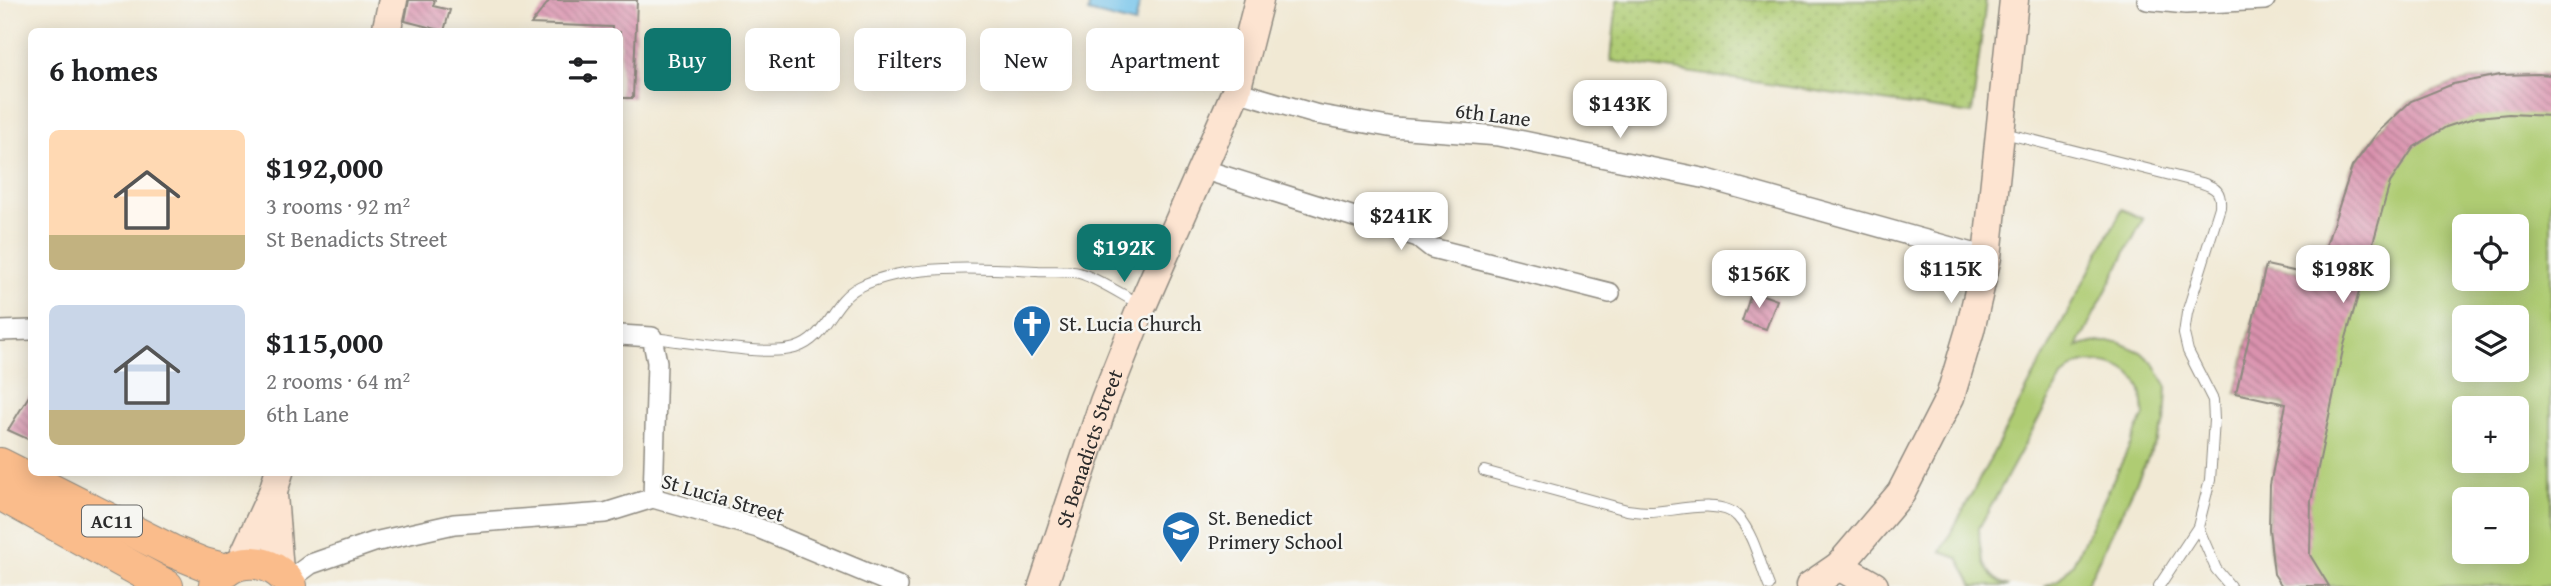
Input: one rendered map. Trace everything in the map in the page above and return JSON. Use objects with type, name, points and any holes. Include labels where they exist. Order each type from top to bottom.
[{"type":"main road","name":"AC11","points":[[0,464],[172,551],[227,573]]},
{"type":"main road","name":"AC11","points":[[0,494],[167,586]]},
{"type":"main road","points":[[227,573],[253,562],[267,565],[286,580]]},
{"type":"street","points":[[387,28],[393,0]]},
{"type":"street","name":"St Benadicts Street","points":[[1244,59],[1259,0]]},
{"type":"street","points":[[1810,586],[1839,566],[1901,493],[1950,397],[1970,330],[1987,257],[2014,0]]},
{"type":"street","points":[[2147,0],[2186,4],[2264,0]]},
{"type":"street","name":"St Benadicts Street","points":[[1043,586],[1104,402],[1142,306],[1236,91]]},
{"type":"street","name":"6th Lane","points":[[1239,91],[1315,114],[1394,128],[1499,136],[1707,179],[1987,257]]},
{"type":"street","points":[[1202,169],[1418,237],[1432,248],[1610,293]]},
{"type":"street","points":[[0,331],[28,330]]},
{"type":"street","points":[[623,335],[652,337],[657,362],[653,498]]},
{"type":"street","points":[[227,573],[276,482]]},
{"type":"street","points":[[276,482],[286,580]]},
{"type":"street","name":"St Lucia Street","points":[[286,580],[311,564],[374,542],[427,530],[454,524],[605,513],[653,498],[758,528],[898,586]]},
{"type":"street","points":[[1839,566],[1874,586]]},
{"type":"lane","points":[[2000,132],[2202,183],[2216,188],[2221,195],[2220,207],[2187,313],[2184,334],[2188,351],[2213,400],[2210,480],[2198,527],[2159,586]]},
{"type":"lane","points":[[652,337],[768,351],[795,349],[813,340],[843,299],[856,288],[883,277],[971,267],[1079,273],[1142,306]]},
{"type":"lane","points":[[1485,471],[1627,510],[1648,512],[1710,506],[1737,514],[1747,530],[1769,586]]},
{"type":"lane","points":[[2198,527],[2216,569],[2230,586]]},
{"type":"green space","points":[[1617,0],[1986,0],[1972,114],[1611,61]]},
{"type":"green space","points":[[2500,75],[2551,75],[2551,586],[2282,586],[2269,545],[2268,521],[2273,472],[2286,405],[2236,393],[2266,265],[2316,276],[2352,167],[2378,132],[2411,101],[2453,84]]},
{"type":"green space","points":[[2122,209],[2143,219],[2077,347],[2096,342],[2118,342],[2141,352],[2155,365],[2167,387],[2165,423],[2088,582],[2083,586],[2044,586],[2058,580],[2073,564],[2144,416],[2138,383],[2130,373],[2096,362],[2070,369],[2060,380],[1979,528],[1984,563],[1993,577],[2009,586],[1973,586],[1958,558],[1941,552]]},
{"type":"water","points":[[1090,0],[1140,0],[1135,24],[1088,12]]},
{"type":"building","points":[[409,0],[435,0],[433,6],[450,10],[445,28],[432,28],[405,21]]},
{"type":"building","points":[[550,0],[637,0],[633,98],[623,98],[623,28],[531,24]]},
{"type":"building","points":[[2500,75],[2551,75],[2551,116],[2509,114],[2477,117],[2446,127],[2414,147],[2390,183],[2344,345],[2311,501],[2310,555],[2329,586],[2282,586],[2274,574],[2269,529],[2270,485],[2286,404],[2236,393],[2266,265],[2316,276],[2352,167],[2378,132],[2411,101],[2453,84]]},
{"type":"building","points":[[1752,291],[1777,300],[1766,329],[1742,321]]},
{"type":"building","points":[[28,398],[28,439],[8,430]]},
{"type":"place","name":"St. Lucia Church","points":[[1032,358]]},
{"type":"place","name":"St. Benedict Primery School","points":[[1181,564]]}]
